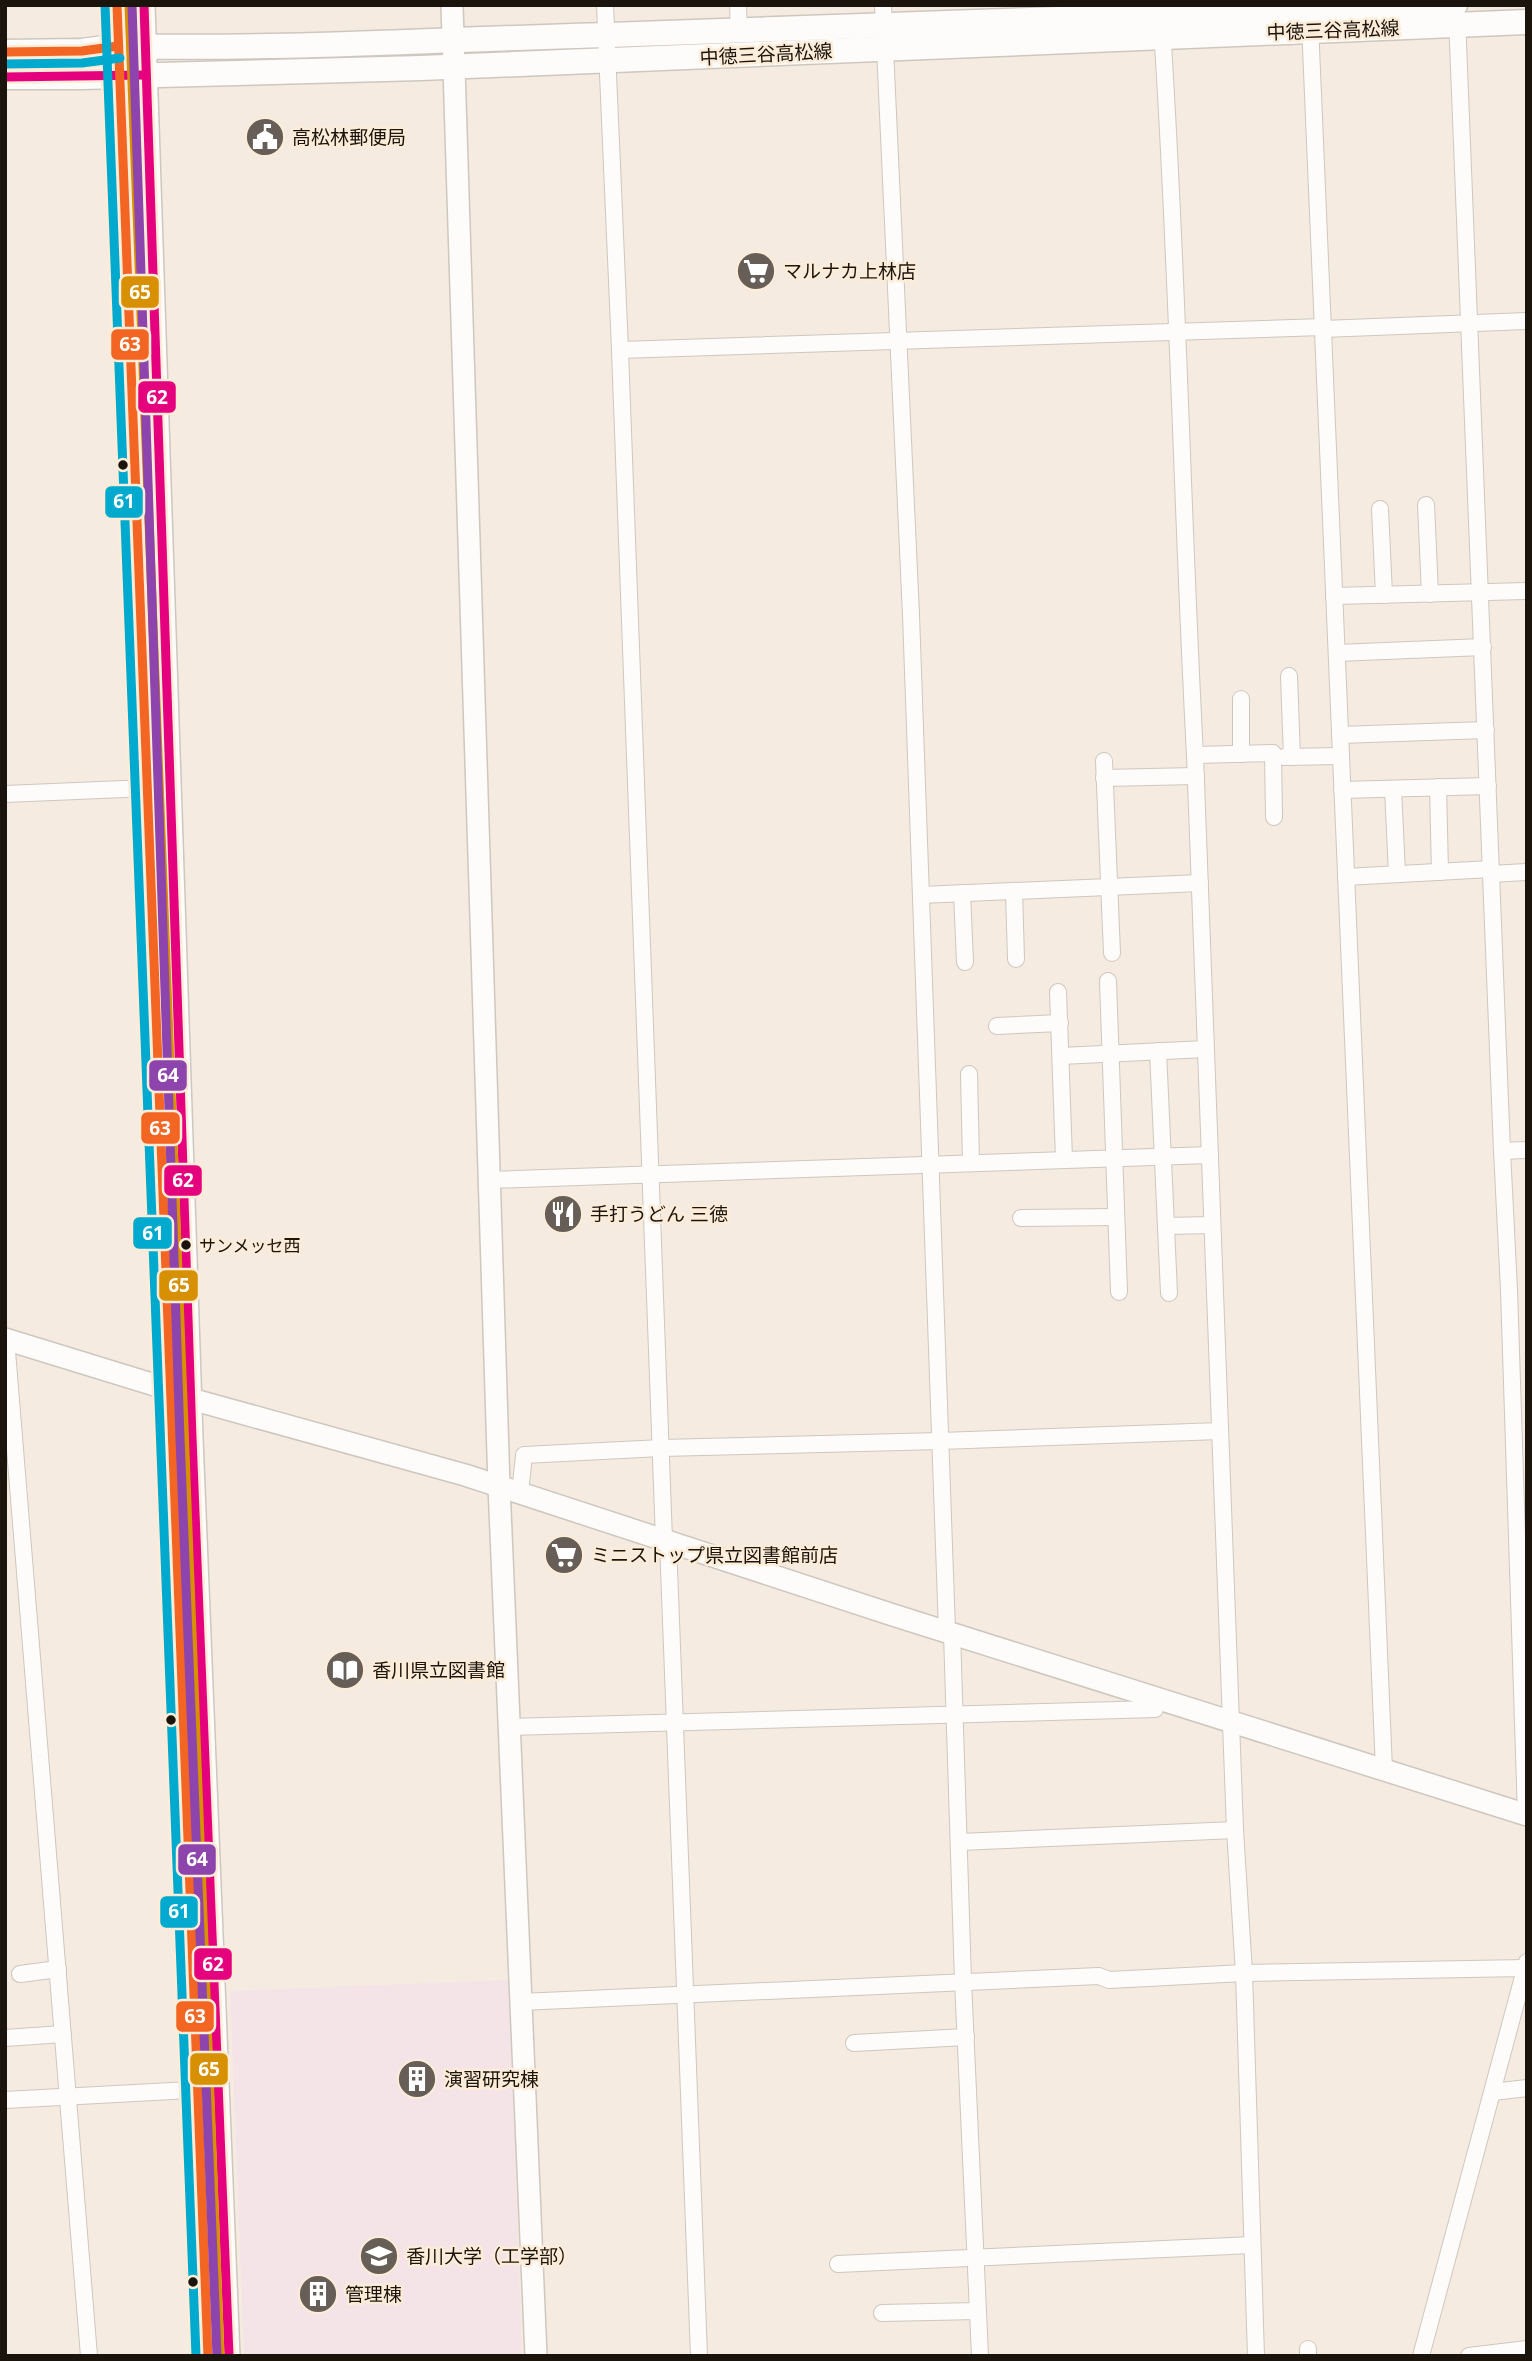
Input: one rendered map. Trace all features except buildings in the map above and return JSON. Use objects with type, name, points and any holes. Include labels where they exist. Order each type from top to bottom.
[{"type":"main road","points":[[117,5],[171,1390],[208,2089],[229,2356]]},
{"type":"main road","points":[[144,5],[191,1399],[208,2089],[208,2356]]},
{"type":"main road","points":[[452,5],[499,1486],[536,2356]]},
{"type":"main road","name":"中徳三谷高松線","points":[[5,52],[82,51],[118,46],[454,42],[883,26],[1456,12],[1527,22]]},
{"type":"main road","name":"中徳三谷高松線","points":[[5,77],[606,61],[883,26]]},
{"type":"main road","points":[[6,1339],[171,1390],[191,1399],[499,1486],[1526,1815]]},
{"type":"street","points":[[605,5],[699,2356]]},
{"type":"street","points":[[738,5],[739,32]]},
{"type":"street","points":[[1456,12],[1502,1151],[1519,1418],[1526,1815]]},
{"type":"street","points":[[1309,16],[1384,1770]]},
{"type":"street","points":[[1161,20],[1178,332],[1235,1830],[1244,1973],[1256,2356]]},
{"type":"street","points":[[883,26],[899,341],[940,1441],[955,1715],[979,2356]]},
{"type":"street","points":[[620,350],[1527,321]]},
{"type":"street","points":[[1426,505],[1430,594]]},
{"type":"street","points":[[1380,509],[1384,595]]},
{"type":"street","points":[[1334,596],[1527,591]]},
{"type":"street","points":[[1337,653],[1483,647]]},
{"type":"street","points":[[1289,676],[1292,757]]},
{"type":"street","points":[[1241,699],[1241,754]]},
{"type":"street","points":[[1340,735],[1486,730]]},
{"type":"street","points":[[1195,755],[1273,753],[1274,817]]},
{"type":"street","points":[[1273,757],[1341,756]]},
{"type":"street","points":[[1104,761],[1112,953]]},
{"type":"street","points":[[1104,778],[1196,776]]},
{"type":"street","points":[[1342,790],[1488,786]]},
{"type":"street","points":[[5,794],[148,788]]},
{"type":"street","points":[[1438,788],[1440,872]]},
{"type":"street","points":[[1392,789],[1396,874]]},
{"type":"street","points":[[1346,877],[1440,872],[1527,872]]},
{"type":"street","points":[[921,895],[1200,883]]},
{"type":"street","points":[[1013,891],[1016,959]]},
{"type":"street","points":[[962,893],[965,962]]},
{"type":"street","points":[[1108,981],[1119,1292]]},
{"type":"street","points":[[1058,992],[1064,1159]]},
{"type":"street","points":[[997,1026],[1059,1023]]},
{"type":"street","points":[[1061,1056],[1206,1049]]},
{"type":"street","points":[[1158,1051],[1169,1293]]},
{"type":"street","points":[[969,1074],[971,1162]]},
{"type":"street","points":[[1502,1151],[1527,1150]]},
{"type":"street","points":[[490,1180],[652,1176],[1114,1156],[1210,1155]]},
{"type":"street","points":[[1021,1218],[1116,1217]]},
{"type":"street","points":[[1166,1227],[1212,1225]]},
{"type":"street","points":[[1509,1290],[1527,1290]]},
{"type":"street","points":[[6,1339],[89,2356]]},
{"type":"street","points":[[520,1493],[524,1455],[661,1448],[1220,1431]]},
{"type":"street","points":[[509,1727],[1155,1709],[1158,1698]]},
{"type":"street","points":[[960,1842],[1235,1830]]},
{"type":"street","points":[[521,2003],[963,1981],[1098,1976],[1109,1980],[1244,1973],[1526,1965],[1421,2356]]},
{"type":"street","points":[[20,1974],[58,1969]]},
{"type":"street","points":[[5,2038],[63,2034]]},
{"type":"street","points":[[854,2043],[966,2037]]},
{"type":"street","points":[[1493,2092],[1527,2088]]},
{"type":"street","points":[[5,2100],[208,2089]]},
{"type":"street","points":[[838,2264],[1252,2245]]},
{"type":"street","points":[[882,2313],[978,2311]]},
{"type":"street","points":[[1469,2356],[1527,2349]]},
{"type":"shaded area","name":"香川大学（工学部）","points":[[509,1980],[522,2356],[244,2356],[230,1991]]},
{"type":"transit line","name":"61","points":[[105,5],[196,2356]]},
{"type":"transit line","name":"63","points":[[117,5],[208,2356]]},
{"type":"transit line","name":"65","points":[[129,5],[220,2356]]},
{"type":"transit line","name":"64","points":[[132,5],[180,1438],[217,2356]]},
{"type":"transit line","name":"62","points":[[144,5],[192,1438],[229,2356]]},
{"type":"transit line","name":"63","points":[[5,52],[82,51],[118,46]]},
{"type":"transit line","name":"61","points":[[5,64],[82,63],[120,58]]},
{"type":"transit line","name":"62","points":[[5,77],[146,75]]},
{"type":"place","name":"高松林郵便局","points":[[265,137]]},
{"type":"place","name":"マルナカ上林店","points":[[756,271]]},
{"type":"place","name":"手打うどん 三徳","points":[[563,1214]]},
{"type":"place","name":"サンメッセ西","points":[[186,1245]]},
{"type":"place","name":"ミニストップ県立図書館前店","points":[[564,1555]]},
{"type":"place","name":"香川県立図書館","points":[[345,1670]]},
{"type":"place","name":"演習研究棟","points":[[417,2079]]},
{"type":"place","name":"香川大学（工学部）","points":[[379,2256]]},
{"type":"place","name":"管理棟","points":[[318,2294]]}]
